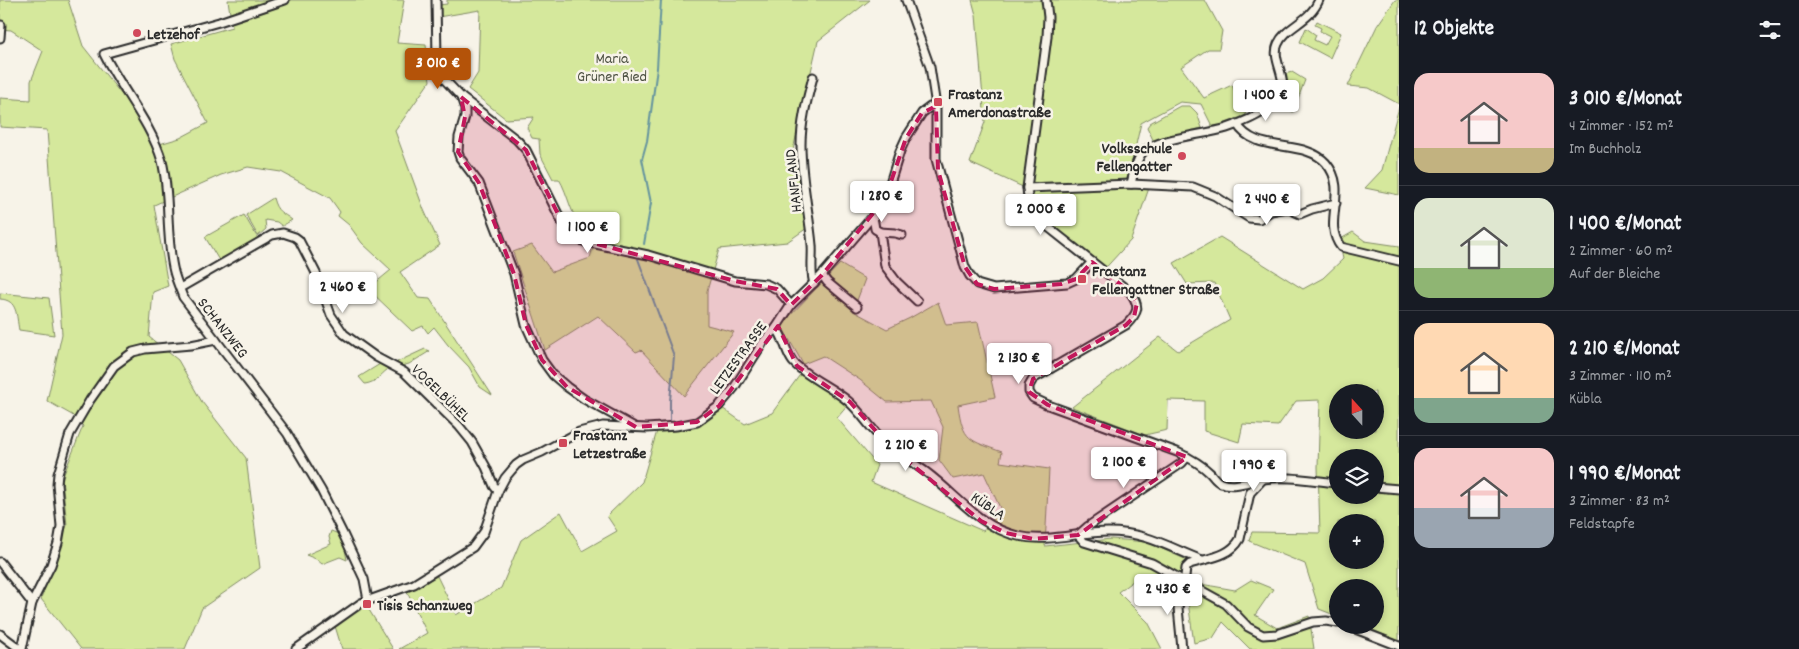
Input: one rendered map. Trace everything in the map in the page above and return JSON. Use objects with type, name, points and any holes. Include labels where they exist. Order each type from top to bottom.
[{"type":"street","name":"SCHANZWEG","points":[[285,0],[219,22],[104,54],[136,107],[162,161],[167,189],[173,265],[183,297],[287,433],[317,484],[364,579],[368,600]]},
{"type":"street","points":[[436,0],[438,66],[446,84],[517,140],[526,150],[563,224],[575,238],[648,255],[735,281],[766,284],[777,289],[790,305]]},
{"type":"street","points":[[906,0],[930,67],[936,106],[936,159],[938,170],[965,267],[970,276],[977,284],[994,289],[1061,284],[1072,281],[1092,262]]},
{"type":"street","points":[[1046,0],[1048,17],[1047,37],[1027,188],[1028,200],[1032,211],[1038,219],[1130,292],[1136,303],[1137,310],[1134,317],[1126,325],[1033,379],[1029,392],[1034,398],[1048,405],[1187,457],[1210,472],[1216,480],[1223,484],[1236,485],[1279,478],[1329,482]]},
{"type":"street","points":[[1131,184],[1133,174],[1143,152],[1158,144],[1187,136],[1226,129],[1270,107],[1280,97],[1282,89],[1282,70],[1277,58],[1277,45],[1284,35],[1310,15],[1319,0]]},
{"type":"street","points":[[0,38],[1,25]]},
{"type":"street","name":"HANFLAND","points":[[813,77],[805,104],[801,160],[812,247],[811,279],[814,283]]},
{"type":"street","points":[[461,97],[465,109],[465,117],[458,137],[458,152],[460,158],[479,184],[514,274],[526,325],[542,360],[553,375],[567,387],[584,399],[636,428]]},
{"type":"street","name":"LETZESTRASSE","points":[[296,649],[338,618],[368,600],[414,584],[473,547],[484,532],[498,491],[505,478],[516,465],[579,432],[603,426],[636,428],[676,426],[697,422],[719,406],[734,388],[790,305],[822,275],[873,216],[885,199],[906,138],[922,113],[930,107],[936,106]]},
{"type":"street","points":[[1237,124],[1241,132],[1252,138],[1270,144],[1309,152],[1320,158],[1329,169],[1336,184],[1333,232],[1336,241],[1341,247],[1399,261]]},
{"type":"street","points":[[1027,188],[1131,184],[1193,187],[1215,196],[1249,218],[1258,219],[1279,209],[1287,208],[1300,214],[1336,203]]},
{"type":"street","points":[[873,216],[875,229],[880,232],[902,235]]},
{"type":"street","points":[[880,232],[885,266],[897,282],[917,301]]},
{"type":"street","name":"VOGELBÜHEL","points":[[180,288],[272,235],[283,233],[295,237],[301,244],[316,273],[331,315],[344,334],[376,357],[404,372],[433,403],[460,426],[472,442],[498,491]]},
{"type":"street","points":[[822,275],[857,307]]},
{"type":"street","name":"KÜBLA","points":[[776,328],[783,339],[791,360],[850,402],[871,428],[889,446],[926,472],[981,521],[1006,533],[1033,539],[1106,532],[1140,536],[1156,540],[1202,560]]},
{"type":"street","points":[[0,634],[21,649],[32,603],[51,565],[58,543],[61,526],[57,484],[58,474],[70,434],[104,379],[114,366],[133,352],[216,340]]},
{"type":"street","points":[[1187,457],[1182,463],[1078,535],[1084,542],[1152,563],[1226,604],[1248,627],[1263,635],[1277,634],[1313,622],[1329,622]]},
{"type":"street","points":[[1182,649],[1178,608],[1186,568],[1190,564],[1222,554],[1236,545],[1240,539],[1250,493],[1264,479]]},
{"type":"street","points":[[1384,488],[1399,489]]},
{"type":"street","points":[[0,562],[32,603]]},
{"type":"street","points":[[1368,634],[1399,646]]},
{"type":"highlighted area","points":[[461,97],[526,150],[563,224],[575,238],[735,281],[777,289],[791,305],[822,275],[885,199],[906,138],[922,113],[936,106],[938,170],[965,267],[977,284],[994,289],[1061,284],[1076,279],[1092,262],[1130,292],[1137,303],[1134,317],[1126,325],[1033,379],[1029,392],[1048,405],[1187,457],[1078,535],[1033,539],[1006,533],[981,521],[889,446],[850,402],[797,366],[778,326],[719,406],[697,422],[636,427],[567,387],[542,360],[526,325],[514,274],[479,183],[458,152],[465,117]]},
{"type":"green space","points":[[0,0],[68,0],[83,46],[133,109],[156,145],[180,138],[208,123],[175,59],[171,44],[232,27],[228,0],[404,0],[397,43],[426,45],[430,81],[395,131],[424,210],[440,245],[400,272],[418,298],[430,299],[492,395],[480,387],[469,367],[434,327],[428,333],[423,326],[412,331],[368,289],[391,270],[362,243],[349,225],[338,216],[340,212],[330,198],[281,172],[248,167],[221,175],[154,205],[168,286],[153,292],[149,337],[178,360],[202,402],[246,458],[260,568],[202,608],[185,649],[81,649],[41,599],[67,525],[62,479],[83,426],[72,415],[47,401],[62,334],[47,130],[0,127],[0,98],[31,100],[31,81],[43,51],[11,30],[0,29]]},
{"type":"green space","name":"Maria Grüner Ried","points":[[447,0],[870,0],[818,41],[793,150],[807,228],[787,242],[719,249],[707,291],[707,325],[734,332],[684,396],[641,350],[636,352],[598,316],[545,350],[513,252],[532,245],[552,272],[590,258],[598,238],[585,231],[580,225],[559,179],[553,179],[540,154],[539,139],[532,138],[527,128],[534,117],[506,119],[468,89],[478,73],[480,10],[438,17],[439,5],[447,4]]},
{"type":"green space","points":[[972,0],[1205,0],[1222,31],[1219,49],[1208,49],[1181,67],[1204,98],[1232,85],[1246,115],[1213,128],[1201,104],[1180,102],[1141,123],[1128,179],[1128,188],[1149,188],[1131,240],[1100,274],[1042,226],[1025,188],[970,163],[985,122],[976,15]]},
{"type":"green space","points":[[1395,0],[1399,0],[1399,104],[1369,88],[1348,86],[1377,26]]},
{"type":"green space","points":[[1317,21],[1341,33],[1330,58],[1300,42],[1306,28],[1316,35],[1314,40],[1325,45],[1330,36],[1320,31],[1321,28],[1315,25]]},
{"type":"green space","points":[[1292,72],[1305,80],[1293,112],[1280,103],[1286,89],[1285,74]]},
{"type":"green space","points":[[1180,106],[1190,106],[1197,113],[1202,128],[1154,142],[1147,127],[1150,123]]},
{"type":"green space","points":[[1399,107],[1399,195],[1365,188],[1382,170]]},
{"type":"green space","points":[[273,198],[278,209],[292,220],[282,226],[277,222],[265,220],[266,229],[258,236],[246,215]]},
{"type":"green space","points":[[244,215],[259,240],[220,262],[205,237]]},
{"type":"green space","points":[[1353,232],[1365,241],[1399,246],[1399,641],[1382,634],[1384,634],[1384,579],[1329,579],[1329,613],[1319,609],[1305,564],[1249,541],[1252,532],[1320,533],[1318,467],[1320,400],[1296,401],[1278,426],[1243,424],[1239,442],[1204,431],[1204,401],[1168,400],[1167,430],[1145,435],[1072,407],[1160,337],[1178,351],[1230,320],[1214,283],[1187,284],[1174,263],[1220,237],[1303,289],[1323,278],[1343,259],[1339,240]]},
{"type":"green space","points":[[840,264],[865,279],[853,311],[887,329],[938,302],[946,325],[978,322],[995,397],[958,405],[962,426],[970,438],[982,445],[1002,452],[1000,462],[1049,469],[1045,546],[1111,539],[1147,542],[1187,560],[1171,591],[1137,578],[1118,592],[1148,622],[1162,649],[399,649],[427,633],[407,592],[437,576],[456,615],[501,588],[521,540],[561,512],[582,551],[617,531],[607,516],[642,482],[657,431],[701,424],[722,408],[745,424],[772,413],[802,372],[848,405],[837,418],[877,465],[871,482],[983,531],[1001,510],[984,473],[953,479],[939,460],[943,427],[931,401],[887,402],[860,380],[823,356],[803,364],[781,325]]},
{"type":"green space","points":[[0,293],[49,298],[54,335],[19,330],[13,305],[6,300],[0,299]]},
{"type":"green space","points":[[425,349],[430,351],[409,364],[401,366],[397,362]]},
{"type":"green space","points":[[380,364],[388,369],[375,380],[365,384],[359,377]]},
{"type":"green space","points":[[331,531],[339,534],[344,544],[347,560],[340,557],[322,564],[306,555],[331,544],[329,537]]},
{"type":"green space","points":[[1251,580],[1273,589],[1255,615],[1277,628],[1309,616],[1314,649],[1250,649],[1223,622],[1213,638],[1194,643],[1188,602],[1195,583],[1235,590]]},
{"type":"green space","points":[[366,605],[393,649],[342,649],[335,626]]},
{"type":"waterway","points":[[644,244],[651,203],[642,159],[647,141],[657,68],[661,0]]},
{"type":"waterway","points":[[638,259],[674,356],[670,424]]},
{"type":"place","name":"Letzehof","points":[[137,33]]},
{"type":"place","name":"Frastanz Amerdonastraße","points":[[938,102]]},
{"type":"place","name":"Volksschule Fellengatter","points":[[1182,156]]},
{"type":"place","name":"Frastanz Fellengattner Straße","points":[[1082,279]]},
{"type":"place","name":"Frastanz Letzestraße","points":[[563,443]]},
{"type":"place","name":"Tisis Schanzweg","points":[[367,604]]}]
